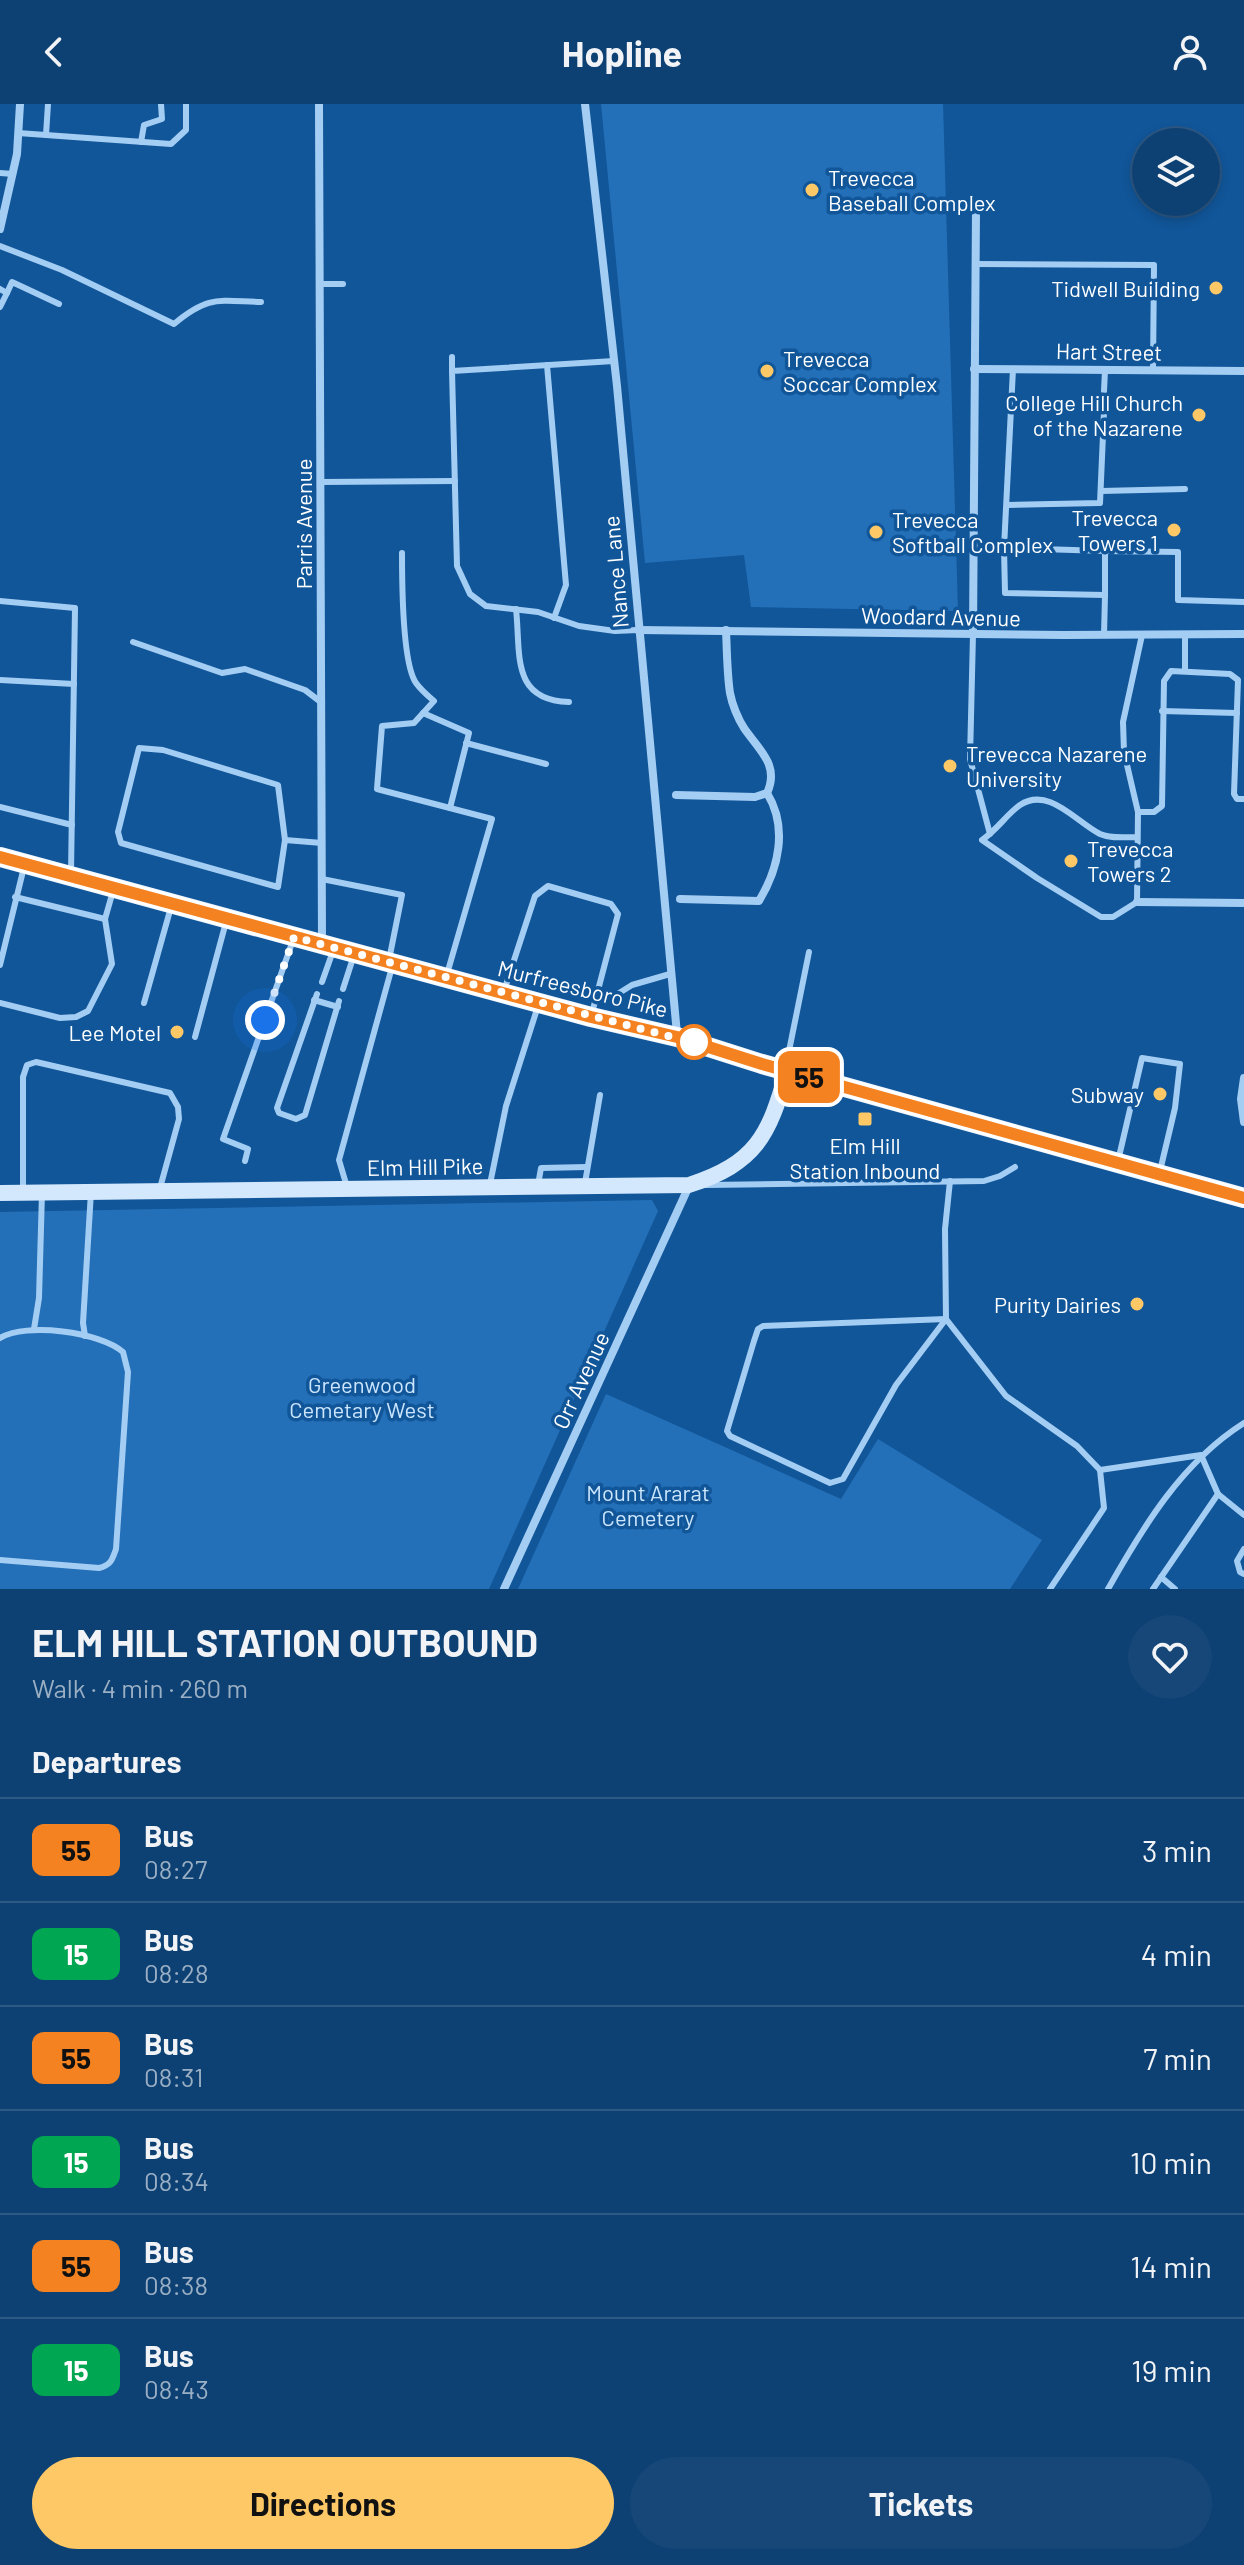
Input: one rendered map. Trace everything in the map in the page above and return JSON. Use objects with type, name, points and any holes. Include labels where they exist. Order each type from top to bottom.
[{"type":"main road","name":"Murfreesboro Pike","points":[[0,857],[591,1017],[677,1037],[787,1071],[1244,1198]]},
{"type":"main road","name":"Elm Hill Pike","points":[[0,1193],[159,1191],[345,1181],[489,1187],[689,1185],[734,1167],[752,1151],[773,1117],[787,1071]]},
{"type":"street","points":[[0,229],[13,174],[20,104]]},
{"type":"street","name":"Parris Avenue","points":[[319,104],[322,879],[328,946]]},
{"type":"street","name":"Nance Lane","points":[[585,104],[614,361],[638,630],[669,921],[670,974],[677,1037]]},
{"type":"street","points":[[973,634],[976,209]]},
{"type":"street","name":"Hart Street","points":[[974,369],[1244,371]]},
{"type":"street","name":"Woodard Avenue","points":[[638,630],[1244,634]]},
{"type":"street","points":[[676,795],[755,797],[767,793],[771,783],[772,768],[762,749],[743,726],[731,694],[726,630]]},
{"type":"street","points":[[680,899],[759,901],[776,866],[779,842],[775,807],[767,793]]},
{"type":"street","points":[[1137,902],[1244,903]]},
{"type":"street","points":[[1244,1078],[1241,1099],[1244,1122]]},
{"type":"street","name":"Orr Avenue","points":[[504,1589],[689,1185]]},
{"type":"lane","points":[[46,135],[48,104]]},
{"type":"lane","points":[[141,142],[144,125],[162,119],[161,104]]},
{"type":"lane","points":[[18,133],[171,144],[186,130],[186,104]]},
{"type":"lane","points":[[0,173],[13,174]]},
{"type":"lane","points":[[0,246],[62,270],[174,324],[209,301],[261,302]]},
{"type":"lane","points":[[975,264],[1154,265],[1153,370]]},
{"type":"lane","points":[[0,307],[4,291],[12,282],[59,304]]},
{"type":"lane","points":[[320,284],[343,284]]},
{"type":"lane","points":[[452,357],[457,566],[470,594],[486,606],[538,612],[579,626],[615,631],[638,630]]},
{"type":"lane","points":[[452,371],[614,361]]},
{"type":"lane","points":[[547,365],[566,585],[554,618]]},
{"type":"lane","points":[[1013,369],[1004,548],[1005,593],[1105,595]]},
{"type":"lane","points":[[1104,391],[1105,370]]},
{"type":"lane","points":[[1007,505],[1100,503],[1104,412]]},
{"type":"lane","points":[[321,482],[455,481]]},
{"type":"lane","points":[[1101,491],[1185,489]]},
{"type":"lane","points":[[1004,548],[1178,552],[1178,600],[1244,602]]},
{"type":"lane","points":[[1104,635],[1105,551]]},
{"type":"lane","points":[[402,553],[402,592],[409,662],[415,682],[434,701],[414,723],[382,726],[377,789],[492,819],[446,978]]},
{"type":"lane","points":[[0,601],[75,608],[71,876]]},
{"type":"lane","points":[[516,609],[523,676],[528,689],[540,697],[569,702]]},
{"type":"lane","points":[[973,634],[970,759],[990,834]]},
{"type":"lane","points":[[1185,634],[1185,671]]},
{"type":"lane","points":[[1137,837],[1112,838],[1100,834],[1059,806],[1032,800],[1020,805],[982,840],[1101,917],[1113,917],[1137,902],[1138,812],[1124,752],[1123,722],[1142,635]]},
{"type":"lane","points":[[133,642],[222,673],[245,669],[305,690],[322,703]]},
{"type":"lane","points":[[1138,812],[1154,812],[1162,806],[1162,711],[1164,681],[1171,671],[1230,674],[1238,680],[1234,794],[1237,799],[1244,799]]},
{"type":"lane","points":[[0,680],[74,684]]},
{"type":"lane","points":[[1162,711],[1237,713]]},
{"type":"lane","points":[[423,713],[469,733],[450,808]]},
{"type":"lane","points":[[466,743],[546,764]]},
{"type":"lane","points":[[139,748],[163,750],[278,785],[285,840],[278,887],[121,843],[118,832],[139,748]]},
{"type":"lane","points":[[0,807],[72,825]]},
{"type":"lane","points":[[285,840],[322,843]]},
{"type":"lane","points":[[0,965],[25,863]]},
{"type":"lane","points":[[322,879],[402,895],[391,963],[339,1160],[345,1181]]},
{"type":"lane","points":[[504,993],[535,896],[548,886],[611,904],[618,914],[591,1017]]},
{"type":"lane","points":[[0,1003],[60,1018],[76,1017],[88,1011],[112,964],[105,919],[114,888]]},
{"type":"lane","points":[[15,897],[105,919]]},
{"type":"lane","points":[[144,1003],[172,904]]},
{"type":"lane","points":[[195,1037],[227,919]]},
{"type":"lane","points":[[245,1161],[248,1149],[223,1139],[294,937]]},
{"type":"lane","points":[[322,982],[328,946]]},
{"type":"lane","points":[[787,1071],[809,952]]},
{"type":"lane","points":[[343,989],[355,953]]},
{"type":"lane","points":[[616,995],[632,985],[670,974]]},
{"type":"lane","points":[[316,997],[338,1004],[305,1115],[296,1119],[279,1113],[277,1108],[316,997]]},
{"type":"lane","points":[[489,1187],[506,1106],[539,1003]]},
{"type":"lane","points":[[1118,1162],[1142,1058],[1180,1064],[1173,1122],[1159,1174]]},
{"type":"lane","points":[[23,1193],[23,1077],[27,1065],[36,1062],[170,1093],[178,1107],[179,1119],[159,1191]]},
{"type":"lane","points":[[584,1186],[600,1095]]},
{"type":"lane","points":[[538,1187],[541,1168],[587,1167]]},
{"type":"lane","points":[[689,1185],[984,1181],[1015,1167]]},
{"type":"lane","points":[[950,1181],[945,1229],[946,1319],[1006,1396],[1077,1446],[1100,1470],[1104,1508],[1050,1589]]},
{"type":"lane","points":[[85,1336],[83,1323],[91,1192]]},
{"type":"lane","points":[[34,1329],[39,1298],[42,1193]]},
{"type":"lane","points":[[946,1319],[896,1385],[843,1479],[837,1483],[830,1483],[730,1436],[727,1431],[758,1329],[763,1326],[946,1319]]},
{"type":"lane","points":[[0,1338],[17,1330],[34,1329],[85,1336],[114,1344],[126,1357],[128,1372],[116,1549],[109,1565],[99,1568],[0,1560]]},
{"type":"lane","points":[[1108,1589],[1143,1528],[1201,1455],[1244,1423]]},
{"type":"lane","points":[[1100,1470],[1201,1455]]},
{"type":"lane","points":[[1201,1455],[1218,1494],[1244,1515]]},
{"type":"lane","points":[[1153,1589],[1218,1494]]},
{"type":"lane","points":[[1244,1549],[1237,1561],[1240,1572],[1244,1574]]},
{"type":"lane","points":[[1161,1577],[1175,1589]]},
{"type":"green space","points":[[601,104],[943,104],[958,611],[751,607],[744,555],[645,563]]},
{"type":"green space","name":"Greenwood Cemetary West","points":[[652,1200],[658,1211],[489,1589],[0,1589],[0,1212]]},
{"type":"green space","name":"Mount Ararat Cemetery","points":[[606,1394],[841,1499],[878,1439],[1042,1540],[1010,1589],[518,1589]]},
{"type":"bus line","name":"55","points":[[0,857],[591,1017],[677,1037],[762,1064],[1244,1198]]},
{"type":"place","name":"Trevecca Baseball Complex","points":[[812,190]]},
{"type":"place","name":"Tidwell Building","points":[[1216,288]]},
{"type":"place","name":"Trevecca Soccar Complex","points":[[767,371]]},
{"type":"place","name":"College Hill Church of the Nazarene","points":[[1199,415]]},
{"type":"place","name":"Trevecca Towers 1","points":[[1174,530]]},
{"type":"place","name":"Trevecca Softball Complex","points":[[876,532]]},
{"type":"place","name":"Trevecca Nazarene University","points":[[950,766]]},
{"type":"place","name":"Trevecca Towers 2","points":[[1071,861]]},
{"type":"place","name":"Lee Motel","points":[[177,1032]]},
{"type":"place","name":"Subway","points":[[1160,1094]]},
{"type":"place","name":"Elm Hill Station Inbound","points":[[865,1119]]},
{"type":"place","name":"Purity Dairies","points":[[1137,1304]]},
{"type":"route","points":[[265,1020],[294,937],[706,1046],[694,1042]]}]
